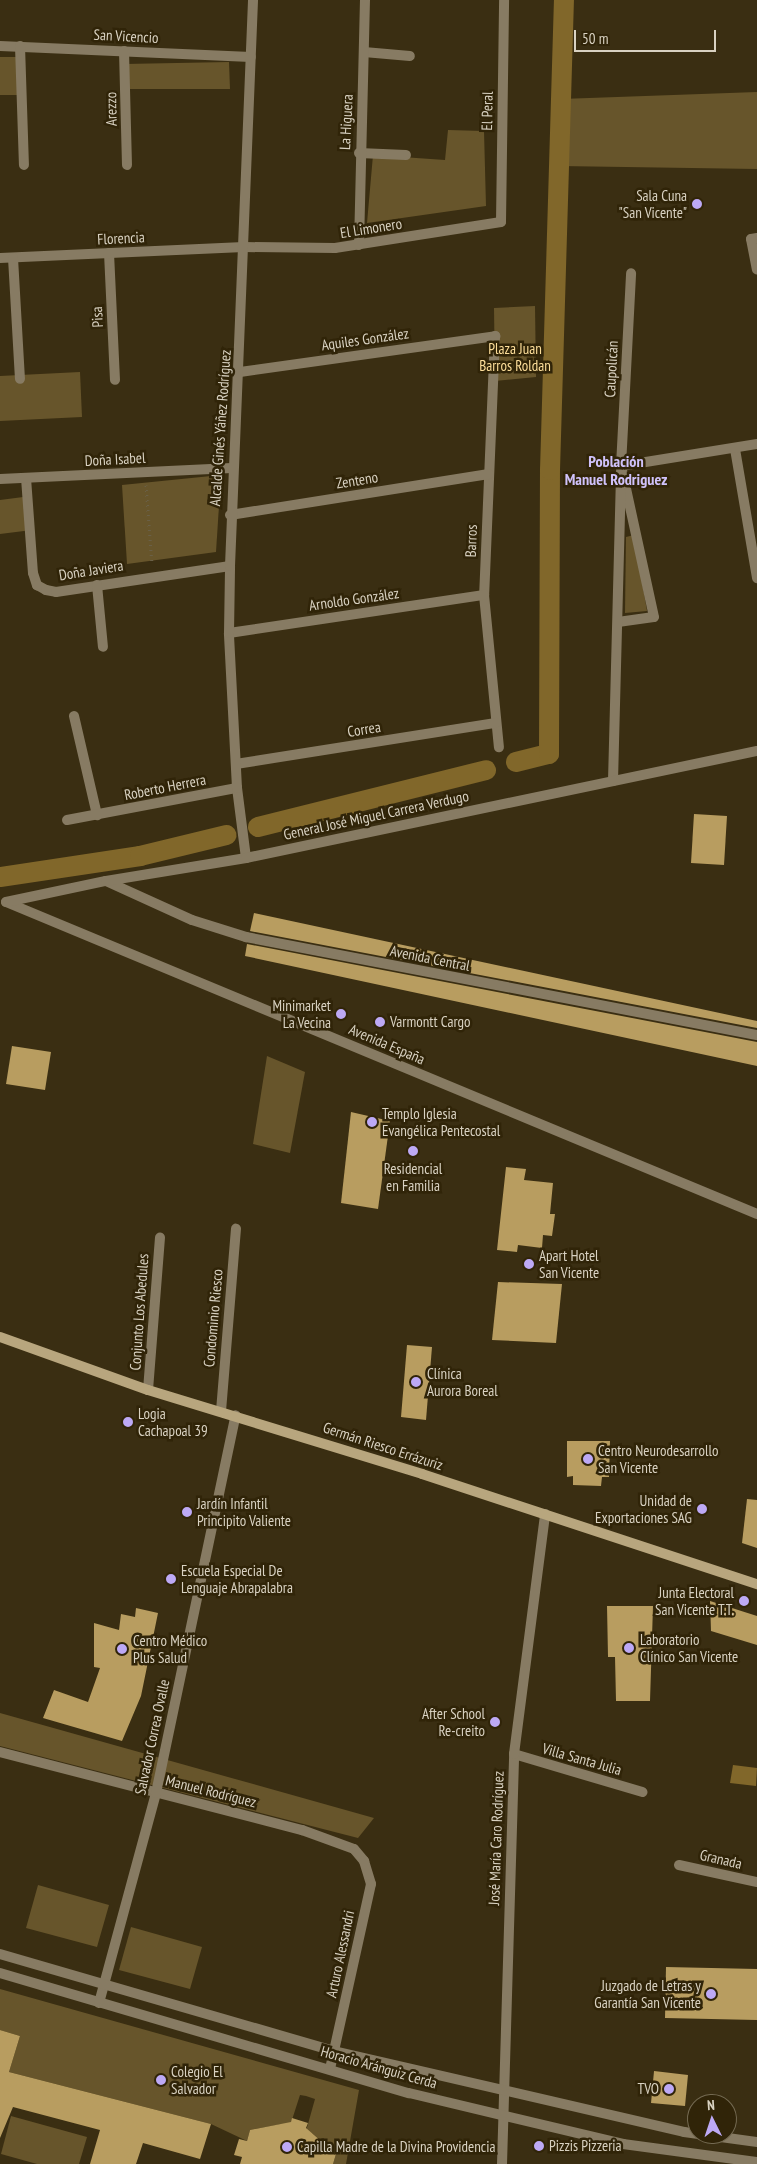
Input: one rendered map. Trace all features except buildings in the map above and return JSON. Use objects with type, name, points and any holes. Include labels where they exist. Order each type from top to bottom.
[{"type":"main road","name":"Germán Riesco Errázuriz","points":[[0,1337],[148,1390],[221,1410],[757,1584]]},
{"type":"street","name":"Alcalde Ginés Yáñez Rodríguez","points":[[246,858],[236,764],[229,633],[230,515],[240,372],[253,0]]},
{"type":"street","name":"La Higuera","points":[[359,245],[359,153],[365,0]]},
{"type":"street","name":"El Peral","points":[[501,222],[504,0]]},
{"type":"street","name":"San Vicencio","points":[[0,46],[251,56]]},
{"type":"street","points":[[20,46],[24,164]]},
{"type":"street","name":"Arezzo","points":[[124,51],[127,165]]},
{"type":"street","points":[[364,52],[410,56]]},
{"type":"street","points":[[359,153],[406,155]]},
{"type":"street","name":"El Limonero","points":[[244,247],[335,248],[501,222]]},
{"type":"street","points":[[754,238],[757,269]]},
{"type":"street","name":"Florencia","points":[[0,258],[244,247]]},
{"type":"street","name":"Pisa","points":[[109,253],[115,380]]},
{"type":"street","points":[[13,258],[20,379]]},
{"type":"street","name":"Caupolicán","points":[[613,780],[621,466],[631,273]]},
{"type":"street","name":"Aquiles González","points":[[240,372],[495,336]]},
{"type":"street","name":"Barros","points":[[495,336],[484,595],[499,746]]},
{"type":"street","points":[[621,466],[757,444]]},
{"type":"street","points":[[735,449],[757,578]]},
{"type":"street","name":"Caupolicán","points":[[618,622],[654,617],[621,466]]},
{"type":"street","name":"Doña Isabel","points":[[0,479],[232,468]]},
{"type":"street","name":"Zenteno","points":[[230,515],[488,474]]},
{"type":"street","name":"Doña Javiera","points":[[26,478],[31,563],[37,585],[56,592],[152,575],[230,566]]},
{"type":"street","points":[[97,585],[103,647]]},
{"type":"street","name":"Arnoldo González","points":[[229,633],[484,595]]},
{"type":"street","points":[[74,716],[97,815]]},
{"type":"street","name":"Correa","points":[[236,764],[496,723]]},
{"type":"street","name":"General José Miguel Carrera Verdugo","points":[[3,902],[106,881],[246,858],[757,751]]},
{"type":"street","name":"Roberto Herrera","points":[[67,820],[238,788]]},
{"type":"street","name":"Avenida Central","points":[[106,881],[192,920],[246,937],[757,1036]]},
{"type":"street","name":"Avenida España","points":[[3,902],[757,1214]]},
{"type":"street","name":"Condominio Riesco","points":[[221,1410],[236,1229]]},
{"type":"street","name":"Conjunto Los Abedules","points":[[148,1390],[160,1237]]},
{"type":"street","name":"Salvador Correa Ovalle","points":[[99,2003],[156,1792],[236,1415]]},
{"type":"street","name":"José María Caro Rodríguez","points":[[502,2164],[502,2092],[514,1754],[545,1514]]},
{"type":"street","name":"Manuel Rodríguez","points":[[0,1752],[330,1838],[354,1849]]},
{"type":"street","name":"Villa Santa Julia","points":[[514,1754],[642,1792]]},
{"type":"street","name":"Arturo Alessandri","points":[[330,2069],[371,1884],[364,1861],[354,1849]]},
{"type":"street","name":"Granada","points":[[679,1864],[757,1882]]},
{"type":"street","name":"Horacio Aránguiz Cerda","points":[[0,1954],[334,2051],[502,2092],[684,2132],[757,2142]]},
{"type":"street","name":"Horacio Aránguiz Cerda","points":[[0,1973],[408,2093],[623,2144],[757,2162]]},
{"type":"path","points":[[144,472],[152,575]]},
{"type":"green space","points":[[0,57],[18,57],[21,95],[0,95]]},
{"type":"green space","points":[[229,62],[230,89],[126,89],[124,64]]},
{"type":"green space","points":[[757,92],[757,169],[559,166],[561,99]]},
{"type":"green space","points":[[448,130],[484,131],[486,206],[367,223],[373,155],[445,160]]},
{"type":"green space","name":"Plaza Juan Barros Roldan","points":[[535,306],[536,377],[495,381],[494,308]]},
{"type":"green space","points":[[80,372],[82,417],[0,421],[0,376]]},
{"type":"green space","points":[[221,475],[216,552],[127,564],[122,485]]},
{"type":"green space","points":[[31,496],[32,530],[0,534],[0,500]]},
{"type":"green space","points":[[634,535],[647,611],[625,613],[626,537]]},
{"type":"green space","points":[[267,1056],[305,1072],[290,1153],[253,1144]]},
{"type":"green space","points":[[0,1713],[374,1818],[358,1838],[0,1746]]},
{"type":"green space","points":[[38,1885],[109,1905],[97,1947],[26,1928]]},
{"type":"green space","points":[[131,1927],[202,1947],[190,1989],[119,1970]]},
{"type":"green space","points":[[0,1989],[359,2090],[346,2164],[333,2164],[336,2154],[313,2134],[306,2131],[315,2099],[306,2096],[300,2095],[290,2126],[282,2124],[250,2130],[247,2141],[211,2124],[9,2072],[20,2036],[0,2030]]},
{"type":"green space","points":[[11,2116],[87,2137],[79,2164],[37,2164],[1,2154]]},
{"type":"shaded area","points":[[733,1765],[757,1768],[756,1786],[730,1783]]},
{"type":"waterway","points":[[516,762],[549,754],[550,470],[564,0]]},
{"type":"waterway","points":[[258,827],[486,770]]},
{"type":"waterway","points":[[0,877],[140,856],[227,835]]},
{"type":"place","name":"Sala Cuna \"San Vicente\"","points":[[697,204]]},
{"type":"place","name":"Minimarket La Vecina","points":[[341,1014]]},
{"type":"place","name":"Varmontt Cargo","points":[[380,1022]]},
{"type":"place","name":"Templo Iglesia Evangélica Pentecostal","points":[[372,1122]]},
{"type":"place","name":"Residencial en Familia","points":[[413,1151]]},
{"type":"place","name":"Apart Hotel San Vicente","points":[[529,1264]]},
{"type":"place","name":"Clínica Aurora Boreal","points":[[416,1382]]},
{"type":"place","name":"Logia Cachapoal 39","points":[[128,1422]]},
{"type":"place","name":"Centro Neurodesarrollo San Vicente","points":[[588,1459]]},
{"type":"place","name":"Unidad de Exportaciones SAG","points":[[702,1509]]},
{"type":"place","name":"Jardín Infantil Principito Valiente","points":[[187,1512]]},
{"type":"place","name":"Escuela Especial De Lenguaje Abrapalabra","points":[[171,1579]]},
{"type":"place","name":"Junta Electoral San Vicente T.T.","points":[[744,1601]]},
{"type":"place","name":"Laboratorio Clínico San Vicente","points":[[629,1648]]},
{"type":"place","name":"Centro Médico Plus Salud","points":[[122,1649]]},
{"type":"place","name":"After School Re-creito","points":[[495,1722]]},
{"type":"place","name":"Juzgado de Letras y Garantía San Vicente","points":[[711,1994]]},
{"type":"place","name":"Colegio El Salvador","points":[[161,2080]]},
{"type":"place","name":"TVO","points":[[669,2089]]},
{"type":"place","name":"Pizzis Pizzeria","points":[[539,2146]]},
{"type":"place","name":"Capilla Madre de la Divina Providencia","points":[[287,2147]]},
{"type":"district","name":"Población Manuel Rodriguez","points":[[616,470]]}]
